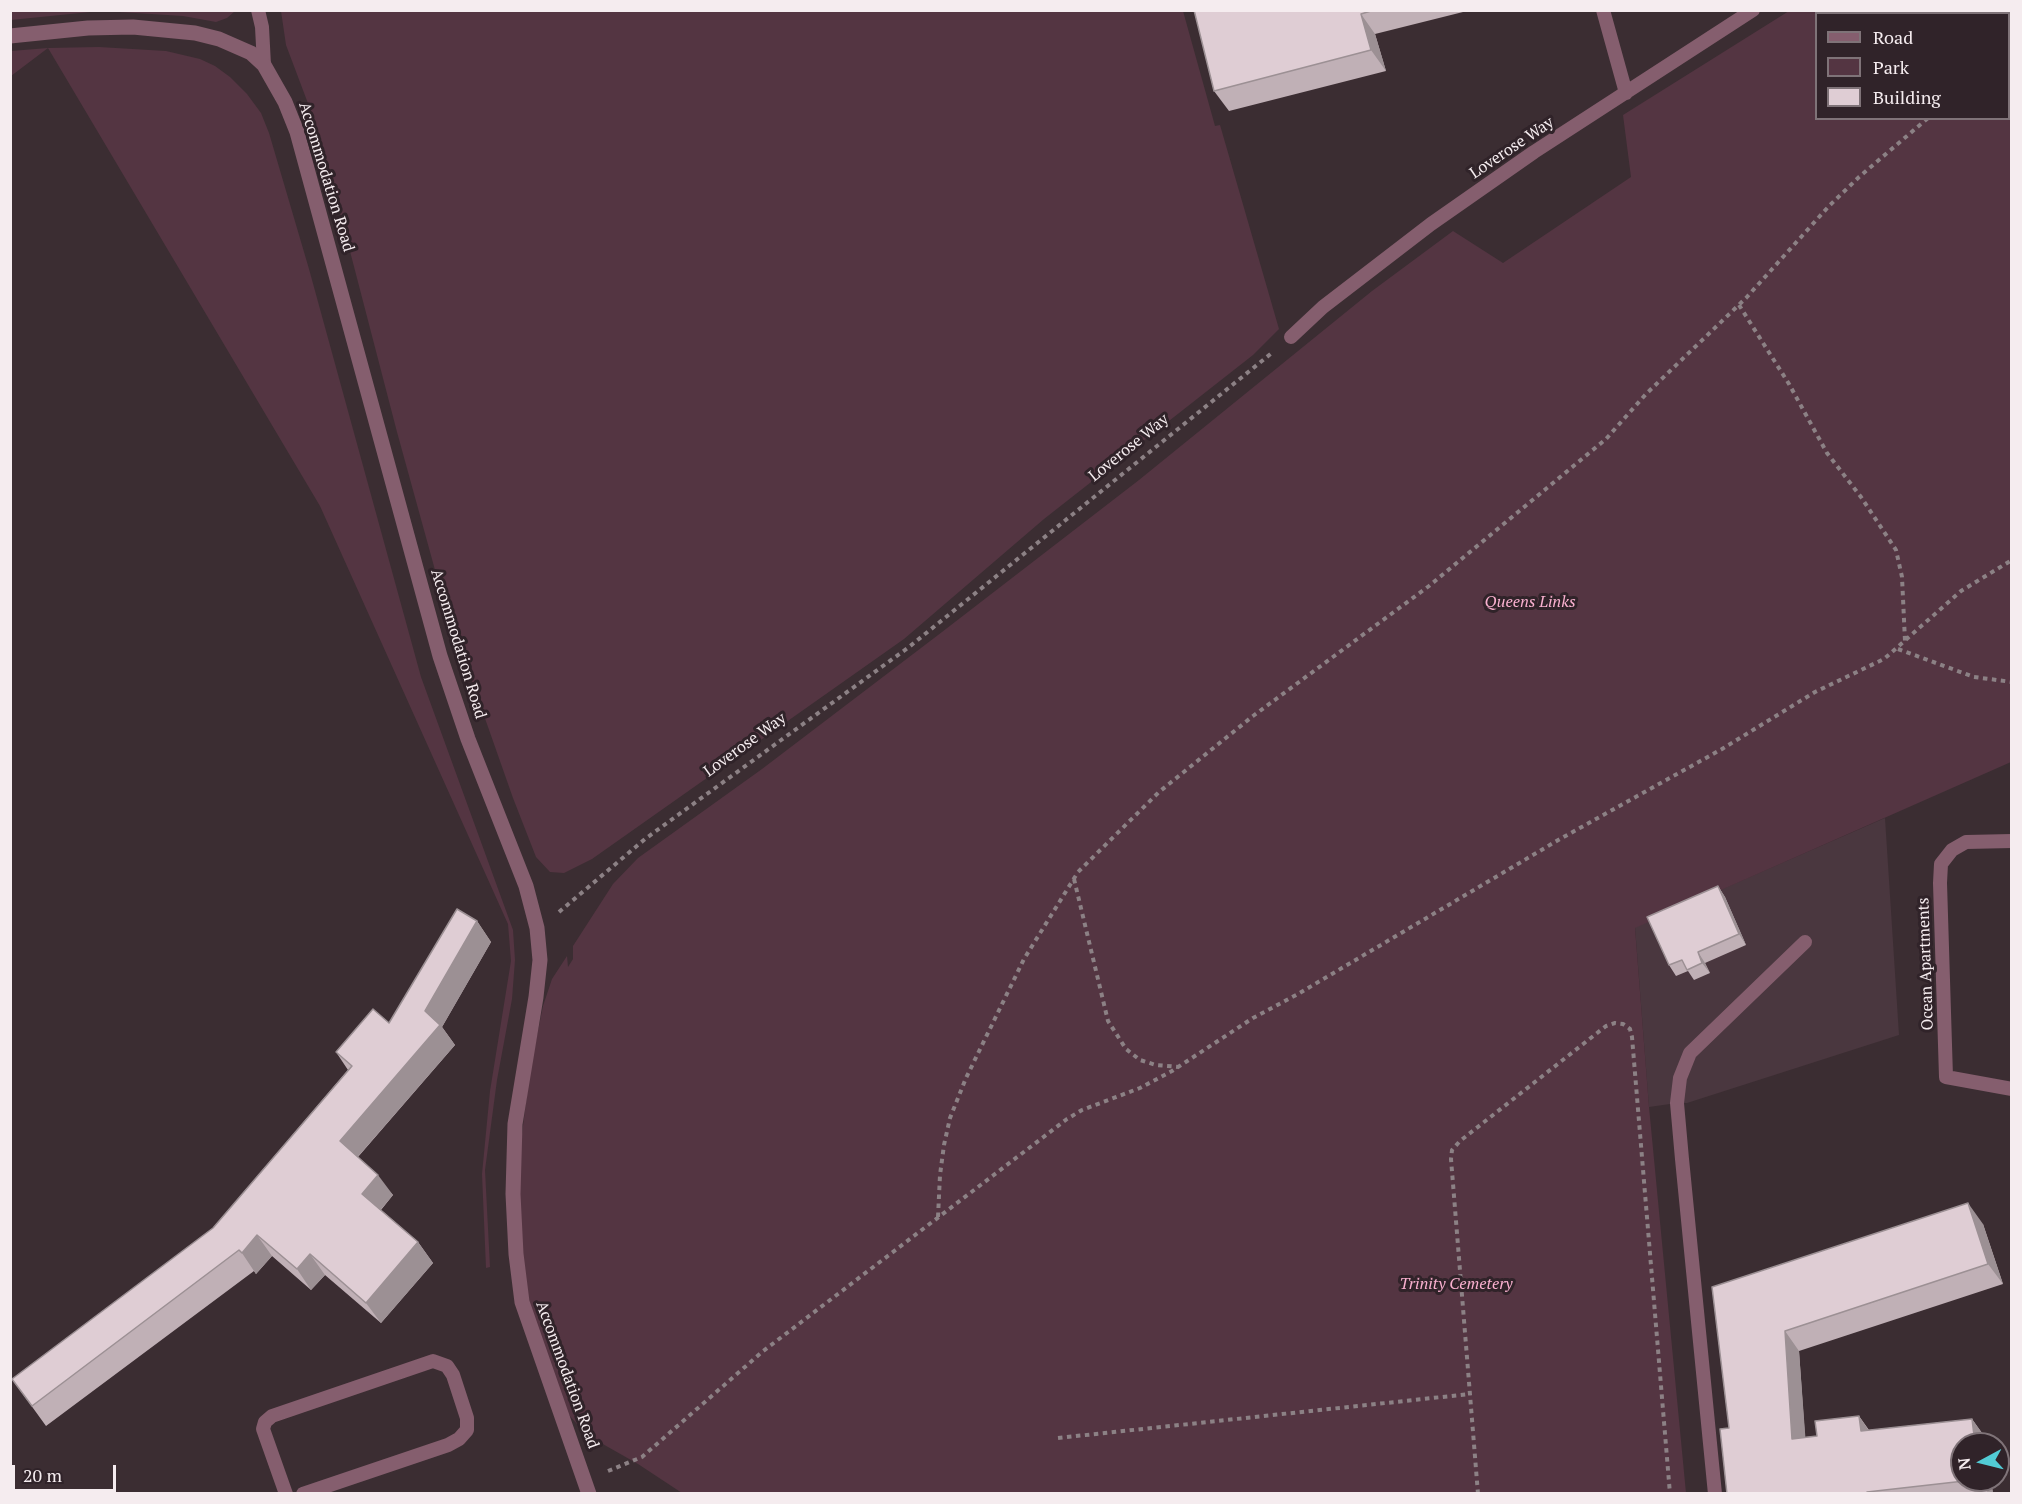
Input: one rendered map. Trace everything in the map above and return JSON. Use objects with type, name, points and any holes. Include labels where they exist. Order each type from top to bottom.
[{"type":"street","name":"Accommodation Road","points":[[10,36],[88,28],[133,27],[195,33],[219,39],[251,53],[264,65],[285,102],[297,132],[440,656],[472,750],[526,886],[537,928],[540,960],[536,997],[515,1124],[513,1194],[516,1254],[522,1302],[587,1486]]},
{"type":"lane","points":[[258,10],[262,27],[264,65]]},
{"type":"lane","points":[[1603,10],[1626,93]]},
{"type":"lane","name":"Loverose Way","points":[[1292,338],[1323,307],[1431,224],[1534,152],[1753,10]]},
{"type":"lane","name":"Ocean Apartments","points":[[2012,841],[1966,842],[1952,850],[1941,864],[1940,883],[1946,1077],[2012,1089]]},
{"type":"lane","points":[[1714,1494],[1677,1103],[1680,1078],[1690,1053],[1805,942]]},
{"type":"lane","points":[[286,1494],[263,1429],[265,1422],[272,1416],[433,1361],[447,1366],[453,1375],[467,1418],[466,1430],[459,1439],[448,1445],[303,1494]]},
{"type":"path","points":[[938,1217],[944,1145],[966,1078],[1024,959],[1074,879],[1135,813],[1159,792],[1252,716],[1429,586],[1606,439],[1653,387],[1739,305],[1829,206],[1926,120]]},
{"type":"path","points":[[1739,305],[1789,384],[1827,453],[1879,522],[1896,550],[1902,577],[1905,642]]},
{"type":"path","name":"Loverose Way","points":[[537,928],[645,839],[909,647],[1292,338]]},
{"type":"path","points":[[587,1486],[642,1457],[762,1352],[1067,1119],[1082,1110],[1140,1088],[1180,1067],[1253,1018],[1308,988],[1560,838],[1722,749],[1815,692],[1866,670],[1898,649],[1961,591],[2012,560]]},
{"type":"path","points":[[1898,649],[1974,677],[2012,682]]},
{"type":"path","points":[[1074,879],[1108,1021],[1126,1049],[1140,1060],[1156,1065],[1180,1067]]},
{"type":"path","points":[[1478,1494],[1452,1150],[1460,1140],[1606,1026],[1615,1023],[1623,1024],[1630,1029],[1632,1036],[1670,1494]]},
{"type":"path","points":[[1058,1437],[1470,1394]]},
{"type":"shaded area","points":[[1885,818],[1899,1035],[1687,1103],[1649,1107],[1635,927]]},
{"type":"green space","points":[[10,11],[235,11],[227,18],[216,22],[183,16],[119,12],[90,12],[11,20]]},
{"type":"green space","points":[[281,11],[1183,11],[1215,126],[1220,125],[1279,329],[1253,355],[1044,519],[904,639],[592,859],[564,873],[550,872],[536,857],[443,599],[332,182],[312,114],[286,45]]},
{"type":"green space","name":"Queens Links","points":[[1789,11],[2011,11],[2011,762],[1635,928],[1649,1107],[1686,1493],[682,1493],[601,1443],[578,1425],[568,1414],[537,1334],[525,1284],[519,1218],[520,1150],[530,1070],[543,1006],[552,979],[567,956],[568,967],[573,959],[573,946],[613,884],[638,858],[762,769],[942,632],[1139,480],[1372,291],[1453,231],[1503,263],[1631,177],[1623,115]]},
{"type":"green space","points":[[99,47],[166,51],[200,59],[230,77],[247,94],[261,113],[269,133],[309,269],[421,677],[513,930],[515,960],[512,999],[497,1080],[485,1170],[490,1267],[486,1268],[482,1174],[490,1091],[511,961],[508,924],[320,506],[48,48]]},
{"type":"green space","points":[[48,48],[11,76],[11,51]]},
{"type":"building","points":[[1194,10],[1374,10],[1361,14],[1371,50],[1214,91]]},
{"type":"building","points":[[1718,886],[1739,934],[1698,952],[1702,963],[1687,970],[1682,960],[1669,965],[1647,917]]},
{"type":"building","points":[[457,909],[477,921],[425,1011],[440,1025],[340,1141],[378,1175],[362,1194],[418,1242],[366,1303],[310,1254],[297,1269],[257,1235],[242,1253],[239,1250],[32,1406],[12,1379],[213,1228],[352,1066],[336,1052],[373,1009],[389,1023]]},
{"type":"building","points":[[1968,1203],[1988,1264],[1785,1331],[1792,1439],[1817,1436],[1815,1421],[1859,1416],[1861,1431],[1972,1419],[1974,1432],[1950,1432],[1950,1483],[1867,1492],[1867,1494],[1727,1494],[1720,1429],[1729,1428],[1712,1287]]},
{"type":"park label","name":"Trinity Cemetery","points":[[1456,1284]]}]
